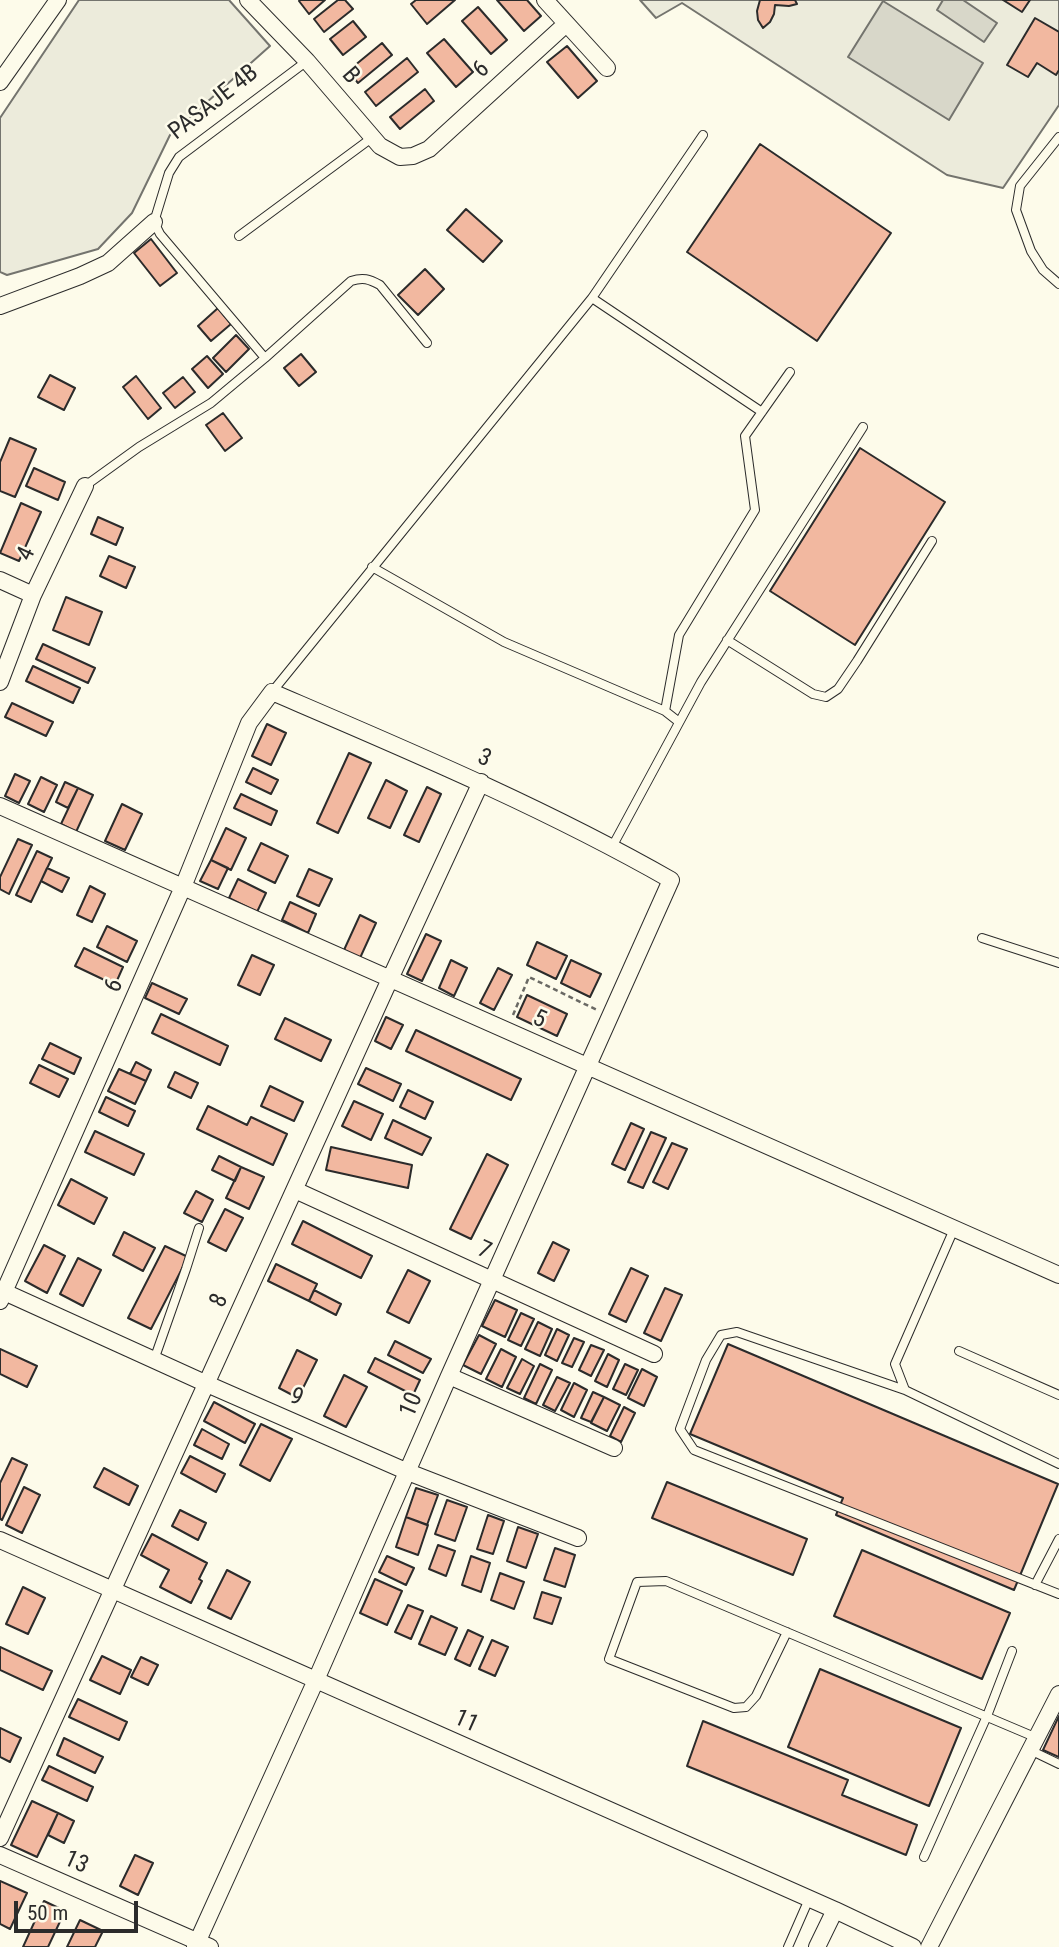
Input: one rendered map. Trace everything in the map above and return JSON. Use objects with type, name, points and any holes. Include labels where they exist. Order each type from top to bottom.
[{"type":"street","points":[[0,82],[58,0]]},
{"type":"street","name":"B","points":[[248,0],[307,61],[380,146],[400,157],[413,156],[429,149]]},
{"type":"street","points":[[545,0],[607,68]]},
{"type":"street","name":"6","points":[[429,149],[566,24]]},
{"type":"street","points":[[0,306],[108,263],[154,222]]},
{"type":"street","name":"4","points":[[0,682],[33,595],[85,486]]},
{"type":"street","points":[[0,580],[33,595]]},
{"type":"street","name":"6","points":[[1,1294],[183,887],[249,723],[272,692]]},
{"type":"street","name":"3","points":[[272,692],[481,782],[612,847],[671,880]]},
{"type":"street","name":"8","points":[[0,1838],[481,782]]},
{"type":"street","name":"5","points":[[0,806],[1059,1275]]},
{"type":"street","name":"10","points":[[201,1945],[449,1376],[671,880]]},
{"type":"street","name":"7","points":[[295,1190],[654,1354]]},
{"type":"street","name":"9","points":[[1,1294],[408,1472],[578,1538]]},
{"type":"street","points":[[449,1376],[614,1448]]},
{"type":"street","name":"11","points":[[0,1540],[913,1947]]},
{"type":"street","points":[[929,1947],[1059,1694]]},
{"type":"street","name":"13","points":[[0,1855],[201,1945]]},
{"type":"street","points":[[817,1947],[835,1910]]},
{"type":"lane","name":"PASAJE 4B","points":[[154,222],[169,173],[179,157],[307,61]]},
{"type":"lane","points":[[272,692],[592,298],[703,135]]},
{"type":"lane","points":[[239,236],[373,137]]},
{"type":"lane","points":[[1059,137],[1020,186],[1016,210],[1031,251],[1044,270],[1059,284]]},
{"type":"lane","points":[[154,222],[160,234],[265,358]]},
{"type":"lane","points":[[85,486],[139,447],[211,403],[351,281],[369,279],[380,285],[427,343]]},
{"type":"lane","points":[[592,298],[762,412]]},
{"type":"lane","points":[[664,711],[680,635],[755,510],[745,436],[790,372]]},
{"type":"lane","points":[[612,847],[701,682],[863,427]]},
{"type":"lane","points":[[727,640],[813,694],[826,697],[838,689],[851,671],[932,541]]},
{"type":"lane","points":[[372,567],[504,642],[664,711],[679,722]]},
{"type":"lane","points":[[982,938],[1059,963]]},
{"type":"lane","points":[[154,1360],[199,1228]]},
{"type":"lane","points":[[905,1390],[895,1364],[954,1229]]},
{"type":"lane","points":[[1059,1464],[905,1390],[737,1332],[721,1335],[706,1360],[680,1429],[694,1450],[1059,1594]]},
{"type":"lane","points":[[959,1351],[1059,1395]]},
{"type":"lane","points":[[1035,1585],[1059,1539]]},
{"type":"lane","points":[[787,1632],[756,1696],[746,1707],[734,1707],[609,1659],[637,1582],[666,1581],[987,1716],[1034,1744],[1059,1764]]},
{"type":"lane","points":[[924,1857],[987,1716],[1012,1651]]},
{"type":"lane","points":[[788,1947],[809,1899]]},
{"type":"path","points":[[506,1031],[529,977],[610,1016]]},
{"type":"shaded area","points":[[79,0],[229,0],[270,46],[170,135],[132,213],[98,249],[7,275],[0,272],[0,118]]},
{"type":"shaded area","points":[[640,0],[1059,0],[1059,105],[1003,188],[947,175],[682,3],[656,18]]},
{"type":"shaded area","points":[[943,0],[963,0],[997,23],[984,42],[937,10]]},
{"type":"shaded area","points":[[883,1],[983,63],[949,120],[848,57]]},
{"type":"building","points":[[300,0],[325,0],[309,14]]},
{"type":"building","points":[[338,0],[345,0],[353,9],[324,32],[314,19]]},
{"type":"building","points":[[416,0],[455,0],[427,24],[411,4]]},
{"type":"building","points":[[497,0],[527,0],[541,16],[524,31]]},
{"type":"building","points":[[760,0],[795,0],[797,4],[775,5],[770,22],[763,28],[757,11]]},
{"type":"building","points":[[1003,0],[1030,0],[1022,12]]},
{"type":"building","points":[[478,7],[507,40],[491,54],[462,21]]},
{"type":"building","points":[[1035,18],[1059,32],[1059,70],[1056,75],[1037,63],[1028,77],[1007,65]]},
{"type":"building","points":[[353,21],[366,37],[343,55],[330,39]]},
{"type":"building","points":[[444,39],[473,72],[456,87],[427,53]]},
{"type":"building","points":[[382,43],[392,55],[358,83],[348,71]]},
{"type":"building","points":[[567,46],[597,81],[578,98],[547,62]]},
{"type":"building","points":[[407,58],[418,72],[376,106],[365,92]]},
{"type":"building","points":[[425,89],[434,101],[400,129],[390,117]]},
{"type":"building","points":[[760,144],[891,233],[817,341],[687,252]]},
{"type":"building","points":[[466,209],[502,241],[483,262],[447,230]]},
{"type":"building","points":[[151,239],[177,273],[160,286],[134,253]]},
{"type":"building","points":[[425,269],[444,289],[418,315],[398,295]]},
{"type":"building","points":[[218,308],[231,324],[211,341],[198,326]]},
{"type":"building","points":[[236,335],[249,349],[226,372],[213,358]]},
{"type":"building","points":[[301,354],[316,372],[299,386],[284,368]]},
{"type":"building","points":[[207,356],[223,374],[208,388],[192,369]]},
{"type":"building","points":[[50,375],[75,388],[64,410],[38,397]]},
{"type":"building","points":[[136,376],[161,408],[148,419],[123,387]]},
{"type":"building","points":[[183,377],[195,392],[175,408],[163,393]]},
{"type":"building","points":[[223,413],[242,438],[225,451],[206,425]]},
{"type":"building","points":[[10,438],[36,449],[15,497],[0,491],[0,462]]},
{"type":"building","points":[[860,448],[945,502],[855,645],[770,591]]},
{"type":"building","points":[[34,468],[65,482],[58,500],[26,486]]},
{"type":"building","points":[[21,503],[41,512],[19,561],[0,553]]},
{"type":"building","points":[[98,517],[123,528],[116,545],[91,534]]},
{"type":"building","points":[[109,556],[135,567],[126,588],[100,576]]},
{"type":"building","points":[[66,597],[102,612],[89,645],[53,630]]},
{"type":"building","points":[[43,644],[95,668],[88,683],[36,659]]},
{"type":"building","points":[[33,666],[80,688],[73,703],[26,681]]},
{"type":"building","points":[[12,703],[53,722],[46,736],[5,717]]},
{"type":"building","points":[[267,724],[286,733],[271,765],[252,756]]},
{"type":"building","points":[[349,753],[371,763],[338,833],[317,823]]},
{"type":"building","points":[[253,768],[278,780],[271,794],[246,782]]},
{"type":"building","points":[[15,774],[30,781],[19,803],[5,796]]},
{"type":"building","points":[[41,777],[57,785],[44,812],[28,804]]},
{"type":"building","points":[[386,780],[407,791],[390,828],[368,818]]},
{"type":"building","points":[[65,782],[78,788],[68,808],[56,802]]},
{"type":"building","points":[[427,787],[441,794],[419,842],[404,835]]},
{"type":"building","points":[[78,788],[93,795],[76,832],[61,824]]},
{"type":"building","points":[[241,794],[277,811],[271,825],[234,808]]},
{"type":"building","points":[[122,804],[142,814],[125,850],[105,841]]},
{"type":"building","points":[[226,828],[246,838],[231,870],[211,860]]},
{"type":"building","points":[[18,839],[32,845],[9,894],[0,889],[0,877]]},
{"type":"building","points":[[261,843],[288,856],[275,883],[248,870]]},
{"type":"building","points":[[37,851],[52,858],[31,902],[16,895]]},
{"type":"building","points":[[211,860],[228,868],[218,889],[200,881]]},
{"type":"building","points":[[47,868],[69,878],[62,892],[41,881]]},
{"type":"building","points":[[309,869],[332,879],[319,906],[297,896]]},
{"type":"building","points":[[238,879],[266,893],[257,912],[229,898]]},
{"type":"building","points":[[90,886],[105,894],[92,922],[77,915]]},
{"type":"building","points":[[290,902],[316,914],[308,933],[282,920]]},
{"type":"building","points":[[360,915],[376,923],[360,958],[344,950]]},
{"type":"building","points":[[107,926],[137,941],[127,962],[97,947]]},
{"type":"building","points":[[426,934],[441,941],[422,981],[407,974]]},
{"type":"building","points":[[537,942],[567,956],[556,979],[527,965]]},
{"type":"building","points":[[84,948],[123,967],[115,985],[75,966]]},
{"type":"building","points":[[252,955],[274,965],[260,995],[238,985]]},
{"type":"building","points":[[451,960],[467,968],[454,996],[439,988]]},
{"type":"building","points":[[571,960],[601,974],[590,997],[561,983]]},
{"type":"building","points":[[498,968],[512,975],[494,1010],[480,1003]]},
{"type":"building","points":[[152,983],[187,999],[179,1014],[145,998]]},
{"type":"building","points":[[527,995],[567,1014],[557,1036],[517,1017]]},
{"type":"building","points":[[161,1014],[228,1046],[220,1065],[152,1033]]},
{"type":"building","points":[[386,1017],[403,1025],[391,1049],[375,1041]]},
{"type":"building","points":[[285,1018],[331,1040],[321,1061],[275,1039]]},
{"type":"building","points":[[416,1030],[521,1079],[511,1100],[406,1051]]},
{"type":"building","points":[[50,1043],[81,1058],[74,1074],[42,1059]]},
{"type":"building","points":[[136,1062],[151,1070],[146,1081],[130,1074]]},
{"type":"building","points":[[39,1065],[68,1079],[59,1097],[30,1083]]},
{"type":"building","points":[[366,1068],[401,1084],[393,1101],[358,1084]]},
{"type":"building","points":[[119,1069],[146,1081],[135,1104],[108,1091]]},
{"type":"building","points":[[175,1072],[198,1083],[191,1098],[168,1087]]},
{"type":"building","points":[[270,1086],[303,1102],[294,1121],[261,1106]]},
{"type":"building","points":[[408,1090],[433,1102],[425,1119],[400,1107]]},
{"type":"building","points":[[106,1097],[135,1111],[128,1126],[99,1112]]},
{"type":"building","points":[[354,1101],[383,1114],[371,1140],[342,1126]]},
{"type":"building","points":[[208,1106],[247,1125],[251,1117],[287,1134],[273,1165],[197,1129]]},
{"type":"building","points":[[393,1120],[431,1138],[422,1155],[385,1138]]},
{"type":"building","points":[[631,1123],[644,1129],[625,1170],[612,1164]]},
{"type":"building","points":[[95,1131],[144,1154],[134,1175],[85,1152]]},
{"type":"building","points":[[651,1132],[666,1138],[643,1188],[628,1182]]},
{"type":"building","points":[[672,1143],[687,1149],[668,1189],[653,1182]]},
{"type":"building","points":[[331,1147],[412,1165],[408,1188],[326,1170]]},
{"type":"building","points":[[487,1154],[508,1165],[471,1239],[450,1229]]},
{"type":"building","points":[[219,1156],[241,1167],[235,1181],[212,1170]]},
{"type":"building","points":[[241,1167],[264,1177],[249,1209],[226,1198]]},
{"type":"building","points":[[71,1179],[107,1198],[94,1224],[58,1205]]},
{"type":"building","points":[[196,1191],[213,1200],[202,1222],[184,1213]]},
{"type":"building","points":[[225,1209],[243,1218],[226,1251],[208,1242]]},
{"type":"building","points":[[303,1221],[372,1256],[361,1278],[292,1244]]},
{"type":"building","points":[[124,1232],[155,1248],[143,1271],[113,1255]]},
{"type":"building","points":[[553,1242],[569,1250],[554,1281],[538,1273]]},
{"type":"building","points":[[44,1245],[65,1256],[47,1293],[25,1281]]},
{"type":"building","points":[[165,1246],[188,1257],[151,1329],[128,1318]]},
{"type":"building","points":[[78,1258],[101,1270],[83,1306],[60,1294]]},
{"type":"building","points":[[276,1264],[317,1284],[309,1301],[268,1281]]},
{"type":"building","points":[[631,1268],[648,1276],[626,1322],[609,1314]]},
{"type":"building","points":[[408,1270],[430,1281],[409,1323],[387,1312]]},
{"type":"building","points":[[665,1288],[682,1295],[661,1341],[644,1333]]},
{"type":"building","points":[[314,1290],[341,1304],[336,1315],[309,1301]]},
{"type":"building","points":[[495,1300],[517,1310],[505,1337],[482,1326]]},
{"type":"building","points":[[521,1313],[534,1319],[521,1346],[508,1340]]},
{"type":"building","points":[[538,1322],[552,1329],[540,1356],[525,1349]]},
{"type":"building","points":[[557,1329],[569,1335],[557,1361],[545,1355]]},
{"type":"building","points":[[479,1335],[496,1344],[481,1374],[463,1365]]},
{"type":"building","points":[[574,1338],[584,1342],[572,1367],[562,1363]]},
{"type":"building","points":[[395,1341],[431,1359],[423,1373],[388,1355]]},
{"type":"building","points":[[728,1344],[1058,1484],[1014,1590],[836,1515],[843,1498],[690,1434]]},
{"type":"building","points":[[591,1345],[604,1350],[591,1376],[579,1370]]},
{"type":"building","points":[[0,1349],[37,1366],[27,1387],[0,1374]]},
{"type":"building","points":[[501,1349],[516,1357],[502,1387],[486,1379]]},
{"type":"building","points":[[297,1350],[317,1360],[298,1398],[279,1388]]},
{"type":"building","points":[[608,1354],[619,1360],[607,1387],[595,1381]]},
{"type":"building","points":[[375,1358],[420,1380],[413,1395],[368,1372]]},
{"type":"building","points":[[522,1359],[534,1366],[520,1394],[507,1388]]},
{"type":"building","points":[[540,1364],[552,1370],[536,1404],[524,1398]]},
{"type":"building","points":[[625,1364],[638,1370],[626,1395],[613,1389]]},
{"type":"building","points":[[642,1369],[657,1377],[644,1406],[628,1398]]},
{"type":"building","points":[[344,1375],[367,1387],[346,1427],[324,1416]]},
{"type":"building","points":[[557,1377],[570,1383],[555,1411],[543,1405]]},
{"type":"building","points":[[574,1383],[587,1390],[574,1417],[561,1410]]},
{"type":"building","points":[[593,1392],[604,1397],[591,1422],[581,1418]]},
{"type":"building","points":[[604,1397],[620,1405],[607,1431],[591,1423]]},
{"type":"building","points":[[214,1402],[255,1424],[245,1443],[204,1421]]},
{"type":"building","points":[[624,1407],[635,1413],[621,1442],[610,1436]]},
{"type":"building","points":[[261,1424],[292,1439],[270,1481],[240,1465]]},
{"type":"building","points":[[202,1429],[229,1444],[222,1459],[194,1445]]},
{"type":"building","points":[[190,1456],[225,1474],[216,1492],[181,1473]]},
{"type":"building","points":[[12,1458],[27,1465],[2,1520],[0,1483]]},
{"type":"building","points":[[104,1468],[138,1486],[129,1505],[94,1487]]},
{"type":"building","points":[[667,1482],[807,1539],[793,1575],[652,1518]]},
{"type":"building","points":[[24,1487],[40,1495],[22,1533],[6,1525]]},
{"type":"building","points":[[416,1488],[438,1495],[427,1525],[406,1517]]},
{"type":"building","points":[[447,1500],[467,1507],[455,1541],[435,1534]]},
{"type":"building","points":[[180,1510],[206,1523],[198,1540],[172,1526]]},
{"type":"building","points":[[488,1515],[504,1521],[493,1554],[477,1549]]},
{"type":"building","points":[[406,1517],[428,1525],[418,1555],[396,1547]]},
{"type":"building","points":[[518,1527],[538,1534],[526,1568],[507,1561]]},
{"type":"building","points":[[152,1534],[207,1563],[191,1603],[160,1587],[169,1570],[141,1555]]},
{"type":"building","points":[[438,1545],[455,1551],[446,1576],[429,1569]]},
{"type":"building","points":[[555,1548],[575,1555],[565,1587],[544,1580]]},
{"type":"building","points":[[862,1550],[1010,1613],[982,1679],[834,1616]]},
{"type":"building","points":[[387,1556],[414,1568],[406,1585],[379,1572]]},
{"type":"building","points":[[471,1556],[490,1563],[481,1592],[462,1585]]},
{"type":"building","points":[[227,1570],[250,1582],[231,1619],[208,1608]]},
{"type":"building","points":[[500,1573],[524,1582],[514,1609],[491,1600]]},
{"type":"building","points":[[375,1579],[402,1591],[387,1625],[360,1613]]},
{"type":"building","points":[[23,1587],[45,1598],[28,1634],[6,1624]]},
{"type":"building","points":[[542,1592],[561,1598],[552,1624],[534,1618]]},
{"type":"building","points":[[408,1605],[423,1611],[411,1639],[395,1632]]},
{"type":"building","points":[[431,1616],[457,1628],[445,1655],[419,1644]]},
{"type":"building","points":[[468,1630],[483,1637],[470,1666],[455,1659]]},
{"type":"building","points":[[492,1640],[508,1647],[495,1676],[479,1669]]},
{"type":"building","points":[[0,1647],[52,1671],[43,1690],[0,1670]]},
{"type":"building","points":[[102,1656],[131,1670],[120,1694],[90,1680]]},
{"type":"building","points":[[141,1657],[158,1665],[148,1685],[131,1677]]},
{"type":"building","points":[[820,1669],[961,1728],[929,1806],[788,1747]]},
{"type":"building","points":[[78,1699],[127,1722],[119,1740],[69,1717]]},
{"type":"building","points":[[1059,1716],[1059,1757],[1043,1750]]},
{"type":"building","points":[[703,1721],[848,1780],[842,1795],[917,1825],[906,1855],[687,1766]]},
{"type":"building","points":[[0,1728],[21,1738],[10,1762],[0,1757]]},
{"type":"building","points":[[64,1738],[103,1757],[95,1773],[57,1755]]},
{"type":"building","points":[[49,1766],[93,1787],[87,1801],[42,1780]]},
{"type":"building","points":[[32,1801],[58,1813],[37,1857],[11,1845]]},
{"type":"building","points":[[58,1813],[74,1821],[64,1843],[48,1835]]},
{"type":"building","points":[[135,1855],[153,1863],[138,1895],[120,1886]]},
{"type":"building","points":[[0,1881],[27,1893],[10,1929],[0,1924]]},
{"type":"building","points":[[44,1901],[65,1911],[48,1947],[23,1947]]},
{"type":"building","points":[[80,1920],[103,1931],[95,1947],[67,1947]]}]
